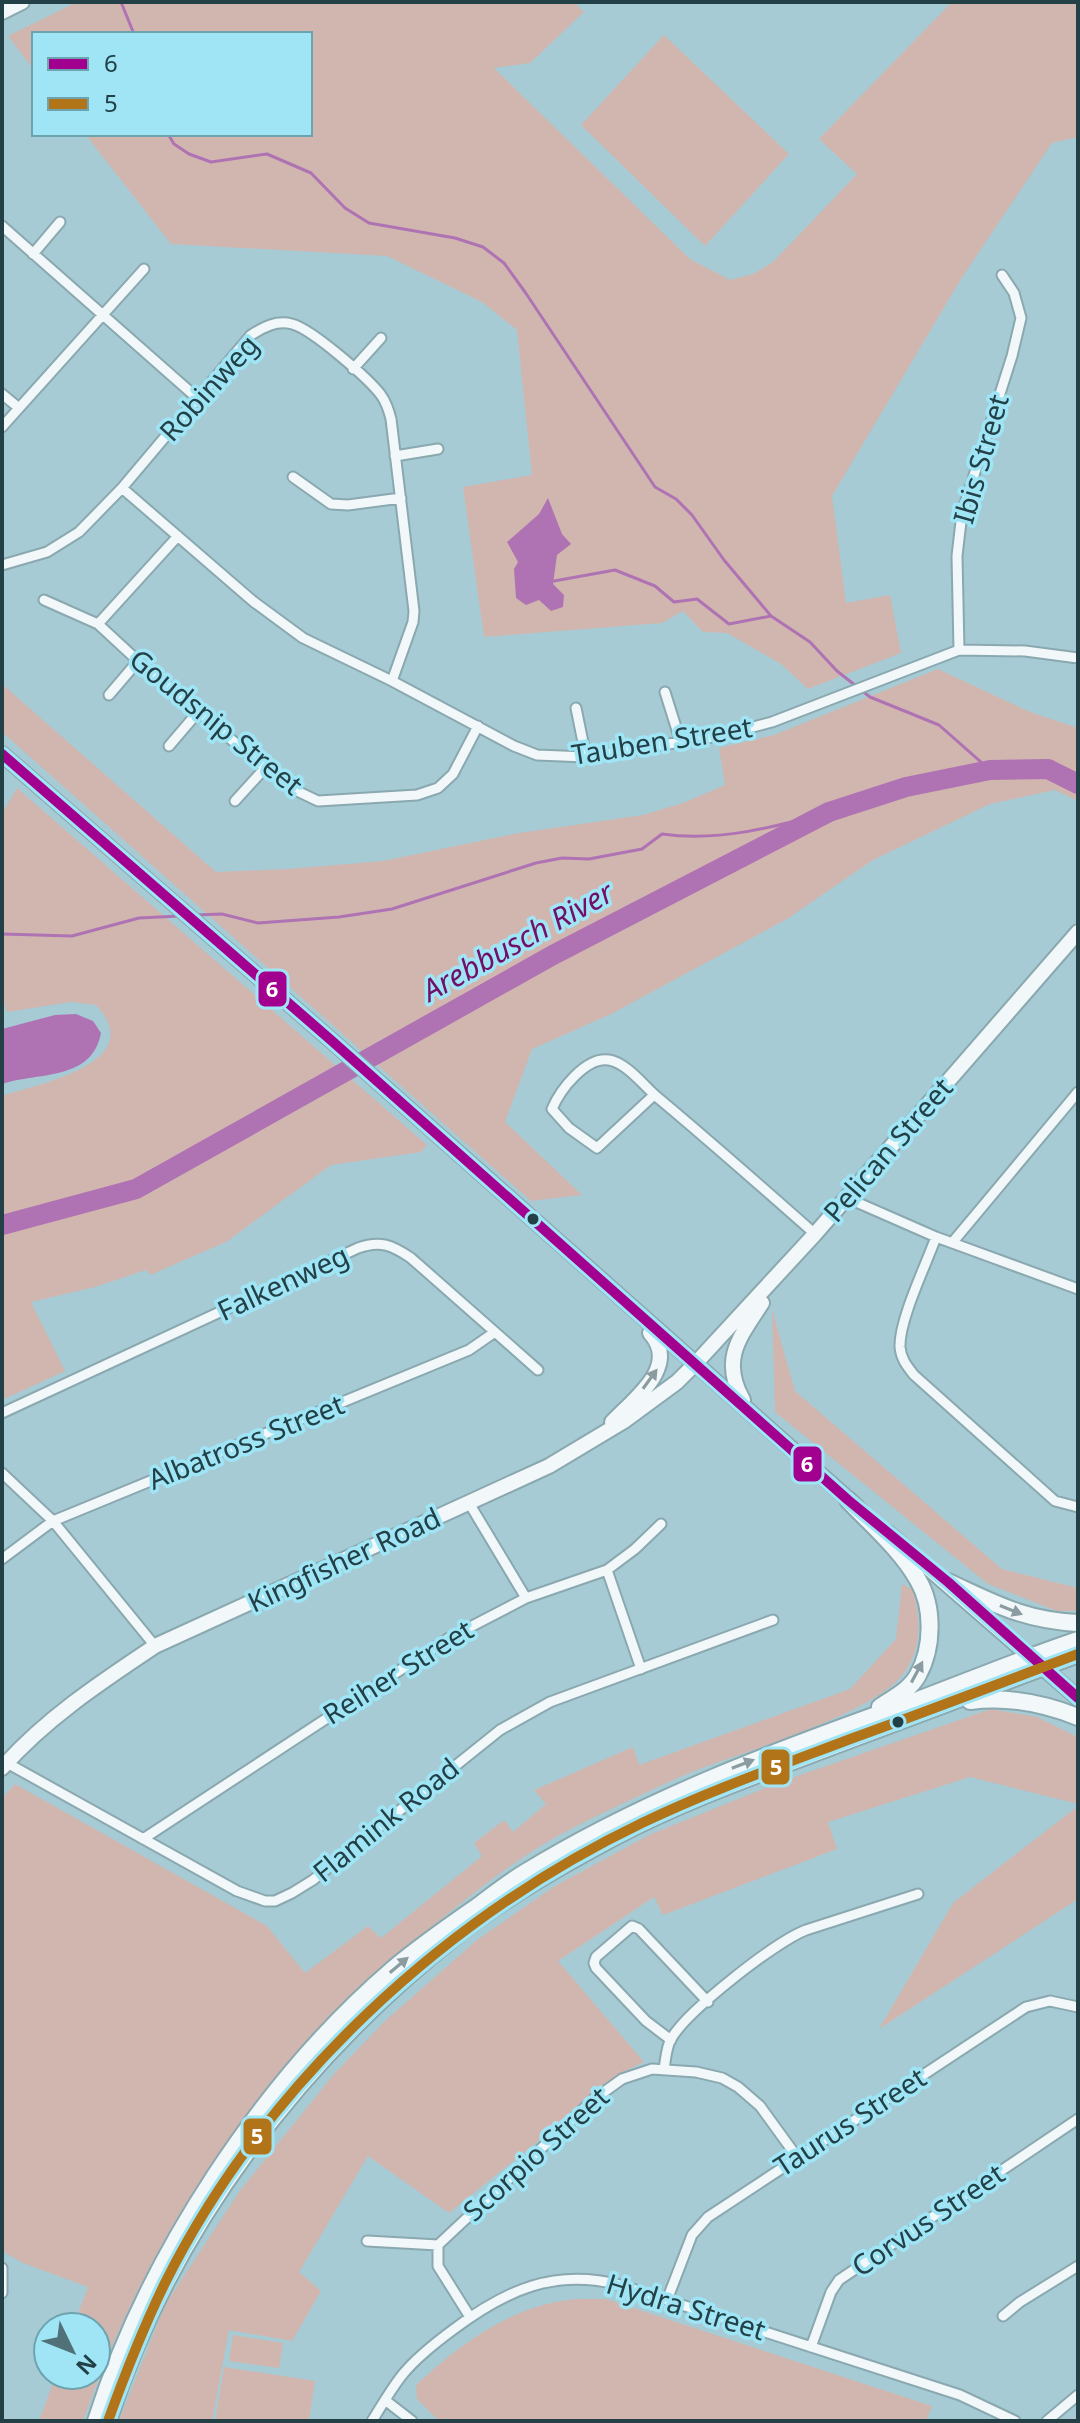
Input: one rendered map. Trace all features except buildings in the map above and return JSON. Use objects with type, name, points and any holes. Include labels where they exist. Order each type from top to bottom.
[{"type":"highway","points":[[848,1500],[917,1578],[931,1624],[927,1649],[917,1676],[907,1688],[858,1721]]},
{"type":"highway","points":[[948,1582],[1017,1614],[1046,1621],[1078,1623]]},
{"type":"highway","points":[[108,2421],[155,2304],[212,2203],[276,2114],[339,2041],[391,1991],[461,1932],[541,1878],[617,1836],[727,1786],[947,1704],[1078,1640]]},
{"type":"highway","points":[[96,2421],[151,2284],[205,2194],[288,2079],[340,2020],[437,1934],[524,1873],[617,1821],[727,1770],[858,1721],[1037,1661],[1078,1654]]},
{"type":"highway","points":[[947,1704],[1009,1699],[1061,1710],[1078,1717]]},
{"type":"main road","points":[[2,12],[22,2]]},
{"type":"main road","points":[[2,754],[332,1041],[848,1500],[948,1582],[1078,1698]]},
{"type":"main road","name":"Pelican Street","points":[[695,1364],[847,1198],[1078,932]]},
{"type":"main road","points":[[758,1418],[736,1386],[731,1359],[739,1339],[781,1272]]},
{"type":"main road","points":[[598,1437],[652,1378],[661,1359],[654,1337],[610,1290]]},
{"type":"main road","name":"Kingfisher Road","points":[[4,1766],[72,1705],[155,1646],[549,1466],[654,1400],[695,1364]]},
{"type":"street","points":[[33,254],[60,222]]},
{"type":"street","points":[[2,226],[196,397]]},
{"type":"street","points":[[2,427],[144,269]]},
{"type":"street","name":"Ibis Street","points":[[959,650],[957,570],[962,513],[1021,318],[1014,293],[1002,275]]},
{"type":"street","name":"Robinweg","points":[[2,565],[60,546],[88,524],[251,335],[265,326],[278,323],[303,329],[373,386],[388,408],[414,611],[392,681]]},
{"type":"street","points":[[353,369],[381,338]]},
{"type":"street","points":[[2,394],[19,408]]},
{"type":"street","points":[[395,456],[438,449]]},
{"type":"street","points":[[293,477],[331,504],[348,505],[401,498]]},
{"type":"street","name":"Tauben Street","points":[[122,488],[279,622],[322,648],[537,755],[586,757],[719,736],[759,726],[959,650],[1025,651],[1078,658]]},
{"type":"street","points":[[98,624],[178,536]]},
{"type":"street","name":"Goudsnip Street","points":[[44,600],[98,624],[265,768],[297,791],[318,801],[417,795],[438,788],[453,774],[478,726]]},
{"type":"street","points":[[109,695],[138,661]]},
{"type":"street","points":[[665,692],[681,743]]},
{"type":"street","points":[[576,708],[586,757]]},
{"type":"street","points":[[169,746],[198,712]]},
{"type":"street","points":[[235,801],[265,768]]},
{"type":"street","points":[[654,1095],[597,1148],[569,1128],[552,1109],[556,1099],[577,1075],[598,1060],[617,1063],[815,1234]]},
{"type":"street","points":[[952,1243],[1078,1092]]},
{"type":"street","points":[[847,1198],[936,1237],[1078,1289]]},
{"type":"street","points":[[936,1237],[901,1333],[903,1362],[1055,1501],[1078,1507]]},
{"type":"street","name":"Falkenweg","points":[[2,1413],[370,1244],[381,1243],[395,1247],[411,1258],[538,1370]]},
{"type":"street","name":"Albatross Street","points":[[2,1559],[53,1521],[469,1350],[495,1332]]},
{"type":"street","points":[[2,1473],[53,1521],[155,1646]]},
{"type":"street","points":[[469,1503],[526,1598]]},
{"type":"street","name":"Reiher Street","points":[[143,1839],[449,1638],[526,1598],[607,1570],[661,1524]]},
{"type":"street","points":[[607,1570],[641,1669]]},
{"type":"street","name":"Flamink Road","points":[[4,1766],[250,1897],[275,1901],[313,1880],[521,1716],[550,1702],[773,1620]]},
{"type":"street","points":[[664,2069],[671,2040],[678,2030],[769,1949],[788,1937],[918,1894]]},
{"type":"street","points":[[671,2040],[646,2021],[596,1968],[596,1957],[632,1926],[639,1929],[708,2002]]},
{"type":"street","name":"Taurus Street","points":[[667,2300],[697,2228],[708,2217],[1026,2007],[1050,2001],[1078,2007]]},
{"type":"street","name":"Scorpio Street","points":[[470,2317],[438,2266],[438,2245],[456,2225],[608,2089],[630,2075],[664,2069],[722,2078],[760,2106],[797,2157]]},
{"type":"street","name":"Corvus Street","points":[[811,2347],[831,2292],[839,2280],[1078,2119]]},
{"type":"street","name":"Scorpio Street","points":[[367,2241],[438,2245]]},
{"type":"street","points":[[1003,2316],[1078,2266]]},
{"type":"street","points":[[2,2268],[2,2293]]},
{"type":"street","name":"Hydra Street","points":[[372,2421],[402,2375],[424,2352],[470,2317],[517,2290],[551,2281],[587,2278],[667,2300],[960,2395],[1015,2421]]},
{"type":"street","points":[[1047,2421],[1078,2395]]},
{"type":"street","points":[[385,2400],[412,2421]]},
{"type":"shaded area","points":[[77,2],[574,2],[584,12],[530,63],[494,68],[690,259],[730,280],[753,274],[773,262],[857,174],[819,139],[952,2],[1078,2],[1078,137],[1052,143],[961,279],[832,496],[846,603],[890,595],[901,653],[808,689],[781,664],[727,633],[703,632],[683,611],[662,623],[484,637],[463,487],[532,475],[517,330],[482,302],[387,256],[171,244],[87,136],[312,136],[312,32],[32,32],[32,67],[8,36]]},
{"type":"shaded area","points":[[664,35],[789,154],[705,246],[581,125]]},
{"type":"shaded area","points":[[548,498],[562,534],[571,544],[557,555],[553,584],[564,595],[563,607],[551,611],[539,600],[526,605],[516,598],[514,569],[518,562],[507,542],[539,514]]},
{"type":"shaded area","points":[[938,669],[1030,712],[1078,728],[1078,801],[1055,790],[990,804],[873,860],[787,919],[611,1014],[532,1049],[505,1122],[582,1195],[531,1201],[2,732],[2,684],[216,872],[287,869],[383,861],[519,833],[643,815],[683,803],[725,785],[719,748],[774,735]]},
{"type":"shaded area","points":[[17,788],[427,1145],[421,1152],[331,1165],[226,1242],[150,1275],[146,1270],[95,1287],[31,1302],[65,1371],[2,1400],[2,1096],[83,1068],[99,1056],[109,1042],[109,1025],[96,1005],[71,1002],[7,1012],[2,996],[2,814]]},
{"type":"shaded area","points":[[76,1014],[93,1021],[101,1033],[96,1048],[87,1060],[62,1072],[2,1084],[2,1029],[55,1015]]},
{"type":"shaded area","points":[[772,1309],[795,1391],[1002,1569],[1078,1588],[1078,1611],[1057,1611],[988,1584],[775,1412]]},
{"type":"shaded area","points":[[902,1584],[913,1590],[918,1622],[917,1643],[904,1673],[888,1689],[833,1719],[680,1777],[556,1837],[524,1856],[479,1890],[375,1976],[320,2030],[269,2087],[223,2147],[181,2211],[144,2277],[112,2345],[112,2311],[79,2311],[88,2287],[23,2263],[2,2251],[2,1798],[15,1784],[267,1926],[305,1973],[368,1926],[381,1938],[482,1856],[474,1843],[504,1820],[513,1832],[546,1804],[534,1790],[633,1747],[639,1765],[850,1689],[896,1639]]},
{"type":"shaded area","points":[[991,1709],[1037,1717],[1078,1737],[1078,1804],[970,1777],[828,1822],[837,1849],[663,1915],[654,1897],[558,1961],[644,2062],[623,2072],[449,2213],[368,2156],[299,2272],[321,2291],[292,2341],[229,2330],[212,2421],[119,2421],[165,2305],[239,2192],[334,2074],[385,2021],[477,1940],[555,1886],[649,1835],[780,1782]]},
{"type":"shaded area","points":[[1078,1806],[1078,1899],[879,2029],[953,1903]]},
{"type":"shaded area","points":[[578,2299],[606,2299],[932,2406],[926,2421],[439,2421],[417,2399],[416,2385],[470,2340],[533,2308]]},
{"type":"shaded area","points":[[233,2335],[283,2343],[279,2368],[229,2361]]},
{"type":"shaded area","points":[[224,2367],[315,2381],[309,2421],[215,2421]]},
{"type":"shaded area","points":[[50,2391],[94,2391],[83,2421],[39,2421]]},
{"type":"waterway","points":[[121,2],[133,32]]},
{"type":"waterway","points":[[169,136],[174,144],[189,154],[211,162],[267,154],[311,173],[345,208],[369,223],[455,238],[483,247],[504,263],[655,487],[676,499],[692,515],[724,560],[771,616],[810,642],[837,671],[870,697],[939,725],[990,770]]},
{"type":"waterway","points":[[554,581],[615,570],[655,586],[674,602],[697,599],[729,624],[771,616]]},
{"type":"waterway","name":"Arebbusch River","points":[[2,1225],[136,1189],[553,955],[829,812],[906,787],[990,770],[1048,769],[1078,784]]},
{"type":"waterway","points":[[195,915],[222,914],[258,923],[339,917],[392,909],[536,863],[562,858],[589,859],[642,849],[662,834],[726,835],[829,812]]},
{"type":"waterway","points":[[2,934],[72,936],[139,918],[180,916]]},
{"type":"transit line","name":"6","points":[[2,754],[332,1041],[848,1500],[948,1582],[1078,1698]]},
{"type":"transit line","name":"5","points":[[108,2421],[165,2283],[206,2210],[253,2141],[307,2075],[366,2014],[430,1958],[498,1907],[569,1862],[642,1823],[747,1778],[1078,1654]]}]
